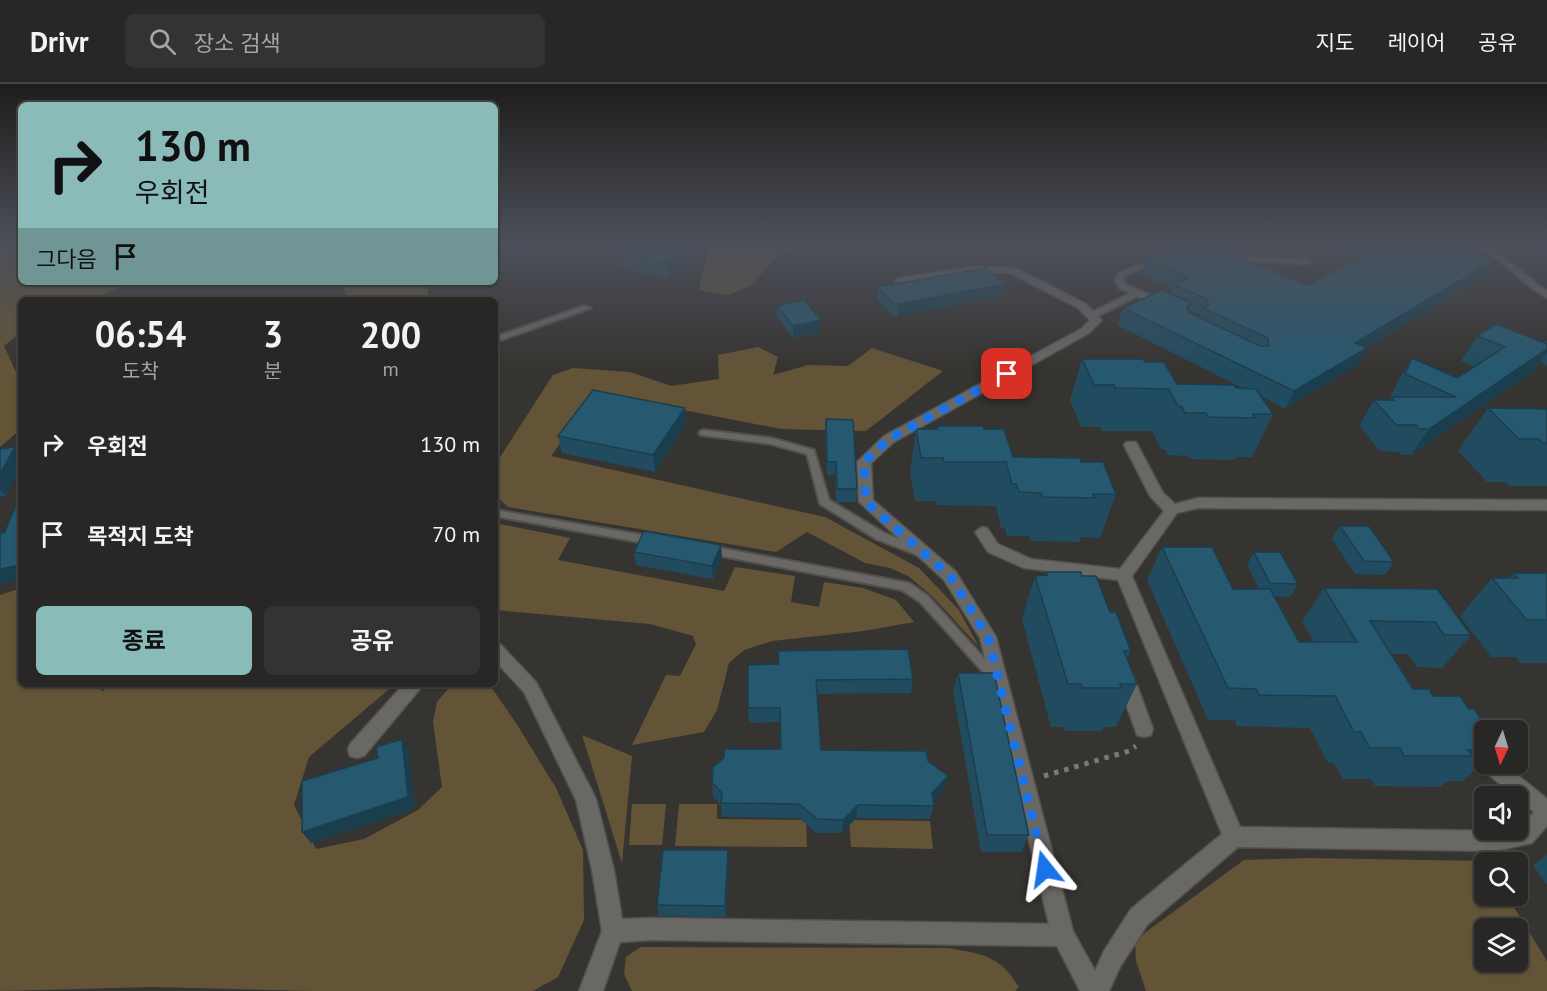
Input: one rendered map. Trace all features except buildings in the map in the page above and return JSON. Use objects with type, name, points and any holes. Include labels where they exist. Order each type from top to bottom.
[{"type":"street","points":[[1042,285],[1083,306],[1096,320],[1085,331],[889,439],[864,462],[866,502],[950,576],[988,637],[1022,781],[1063,935],[1095,991]]},
{"type":"street","points":[[1535,286],[1547,296]]},
{"type":"street","points":[[1131,445],[1156,496],[1172,510]]},
{"type":"street","points":[[982,532],[993,548],[1029,564],[1094,581],[1124,575],[1172,510],[1198,503],[1547,505]]},
{"type":"street","points":[[1124,575],[1234,837]]},
{"type":"street","points":[[498,653],[530,687],[586,799],[603,870],[613,931],[591,991]]},
{"type":"street","points":[[1120,664],[1144,729]]},
{"type":"street","points":[[357,750],[412,687]]},
{"type":"street","points":[[1095,991],[1138,917],[1234,837],[1495,841],[1525,836],[1547,812],[1503,774]]},
{"type":"street","points":[[613,931],[878,931],[1063,935]]},
{"type":"lane","points":[[1123,285],[1167,306]]},
{"type":"lane","points":[[1093,315],[1137,293]]},
{"type":"lane","points":[[498,339],[587,308]]},
{"type":"lane","points":[[704,433],[771,441],[811,452],[824,502],[880,536],[926,555]]},
{"type":"lane","points":[[498,514],[667,543]]},
{"type":"lane","points":[[701,549],[905,586],[924,599],[999,680]]},
{"type":"path","points":[[1022,781],[1061,772],[1129,751],[1145,740],[1144,729]]},
{"type":"shaded area","points":[[0,285],[127,285],[98,297],[18,297],[18,334],[4,346],[18,376],[18,432],[0,447]]},
{"type":"shaded area","points":[[342,285],[426,285],[429,297],[348,297]]},
{"type":"shaded area","points":[[700,285],[751,285],[728,295],[699,290]]},
{"type":"shaded area","points":[[758,347],[778,357],[773,375],[808,365],[848,366],[872,348],[943,371],[866,431],[781,429],[596,393],[551,456],[825,517],[919,568],[959,610],[979,647],[932,596],[908,576],[890,568],[865,563],[807,532],[776,552],[508,507],[498,498],[498,460],[553,375],[573,368],[630,372],[671,386],[719,379],[718,355]]},
{"type":"shaded area","points":[[498,524],[570,538],[558,560],[724,591],[735,567],[795,576],[791,602],[819,607],[824,582],[863,588],[896,600],[914,622],[864,631],[772,641],[744,650],[729,663],[717,710],[704,732],[632,745],[666,675],[680,676],[696,644],[693,636],[650,624],[498,610]]},
{"type":"shaded area","points":[[18,589],[18,687],[97,687],[103,691],[106,687],[391,687],[309,757],[294,805],[316,849],[364,839],[418,810],[442,787],[433,722],[437,702],[450,687],[491,687],[556,788],[583,850],[584,920],[558,977],[533,991],[312,991],[153,987],[0,991],[0,595]]},
{"type":"shaded area","points":[[582,735],[632,756],[622,863]]},
{"type":"shaded area","points":[[632,804],[666,804],[662,845],[629,845]]},
{"type":"shaded area","points":[[679,804],[717,804],[717,819],[806,820],[807,847],[675,846]]},
{"type":"shaded area","points":[[849,820],[930,821],[933,849],[851,847]]},
{"type":"shaded area","points":[[1307,858],[1474,861],[1474,906],[1513,906],[1521,918],[1474,918],[1474,972],[1528,972],[1528,930],[1547,961],[1547,991],[1146,991],[1136,961],[1135,940],[1244,860]]},
{"type":"shaded area","points":[[641,947],[949,948],[972,952],[997,962],[1019,987],[1015,991],[632,991],[624,974],[626,957]]},
{"type":"route","points":[[1007,374],[889,439],[864,462],[866,502],[950,576],[988,637],[1045,869]]}]
